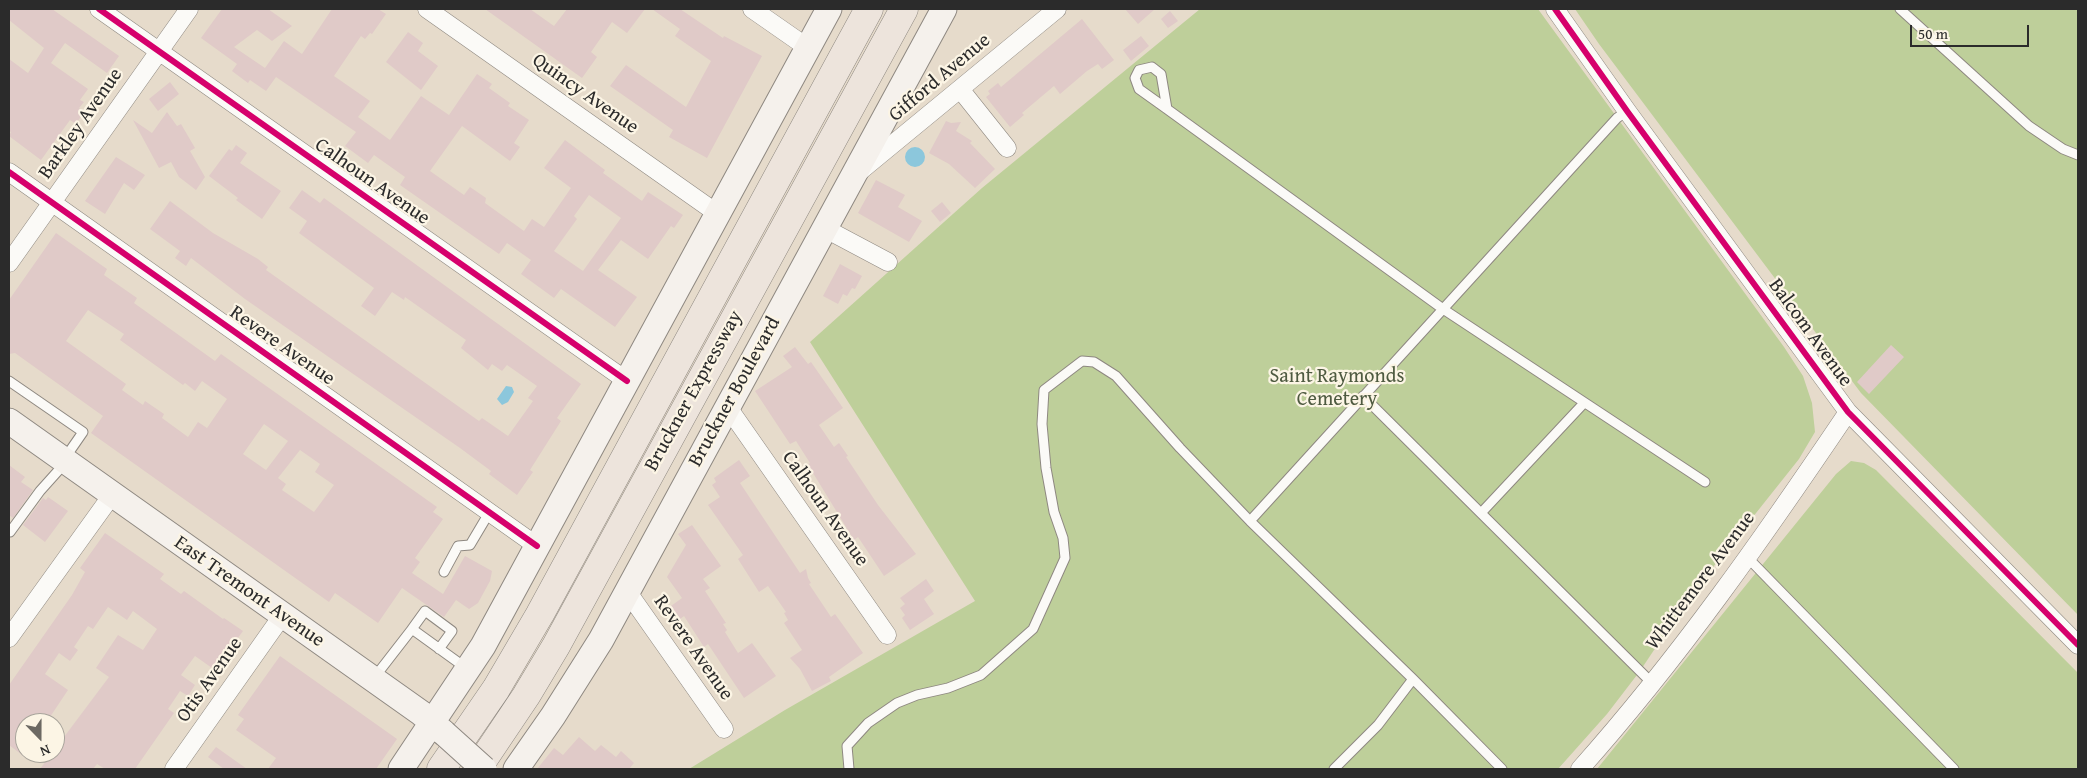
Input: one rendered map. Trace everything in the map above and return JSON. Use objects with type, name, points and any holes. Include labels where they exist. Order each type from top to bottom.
[{"type":"highway","name":"Bruckner Expressway","points":[[441,769],[496,689],[540,614],[869,9]]},
{"type":"highway","name":"Bruckner Expressway","points":[[477,769],[526,696],[556,646],[904,9]]},
{"type":"main road","points":[[401,769],[438,728],[829,9]]},
{"type":"main road","name":"Bruckner Boulevard","points":[[516,769],[589,659],[944,9]]},
{"type":"main road","name":"East Tremont Avenue","points":[[9,421],[373,680],[438,728],[484,769]]},
{"type":"street","name":"Calhoun Avenue","points":[[99,9],[627,381]]},
{"type":"street","name":"Barkley Avenue","points":[[9,264],[189,9]]},
{"type":"street","name":"Quincy Avenue","points":[[427,9],[718,214]]},
{"type":"street","points":[[752,9],[808,48]]},
{"type":"street","name":"Gifford Avenue","points":[[851,179],[1057,9]]},
{"type":"street","name":"Balcom Avenue","points":[[1555,9],[1627,111],[1848,412],[2078,644]]},
{"type":"street","points":[[960,89],[1007,148]]},
{"type":"street","name":"Revere Avenue","points":[[9,172],[537,546]]},
{"type":"street","points":[[824,228],[888,262]]},
{"type":"street","name":"Calhoun Avenue","points":[[727,406],[887,635]]},
{"type":"street","name":"Whittemore Avenue","points":[[1580,769],[1615,729],[1747,557],[1848,412]]},
{"type":"street","points":[[9,638],[112,495]]},
{"type":"street","name":"Revere Avenue","points":[[627,591],[724,729]]},
{"type":"street","name":"Otis Avenue","points":[[174,769],[282,616]]},
{"type":"lane","points":[[1900,9],[2028,126],[2063,149],[2078,155]]},
{"type":"lane","points":[[1167,109],[1161,74],[1152,67],[1139,70],[1135,78],[1139,89],[1443,309],[1705,482]]},
{"type":"lane","points":[[1250,520],[1617,118],[1627,111]]},
{"type":"lane","points":[[849,769],[846,746],[868,723],[897,703],[917,695],[948,688],[981,675],[1033,629],[1065,558],[1064,538],[1054,512],[1046,468],[1042,424],[1044,390],[1082,361],[1094,362],[1116,376],[1180,448],[1250,520],[1502,769]]},
{"type":"lane","points":[[9,381],[83,432],[65,461],[9,531]]},
{"type":"lane","points":[[1363,396],[1651,682]]},
{"type":"lane","points":[[1481,513],[1584,403]]},
{"type":"lane","points":[[444,572],[458,546],[470,545],[489,513]]},
{"type":"lane","points":[[1747,557],[1954,769]]},
{"type":"lane","points":[[373,680],[425,611],[452,631],[439,649]]},
{"type":"lane","points":[[412,629],[469,670]]},
{"type":"lane","points":[[1334,769],[1378,724],[1413,679]]},
{"type":"green space","name":"Saint Raymonds Cemetery","points":[[1200,9],[1538,9],[1784,347],[1803,376],[1812,403],[1815,432],[1799,459],[1690,596],[1640,671],[1607,714],[1558,769],[689,769],[785,710],[975,601],[810,342],[982,188]]},
{"type":"green space","points":[[1575,9],[2078,9],[2078,615],[1861,393],[1599,44]]},
{"type":"green space","points":[[1851,461],[1864,463],[1876,470],[2078,673],[2078,769],[1597,769],[1836,474]]},
{"type":"water","points":[[915,147],[922,150],[925,157],[922,164],[915,167],[908,164],[905,157],[908,150]]},
{"type":"water","points":[[506,386],[512,387],[514,392],[508,402],[502,405],[497,399]]},
{"type":"building","points":[[9,9],[52,9],[119,56],[107,73],[65,43],[51,63],[88,89],[80,100],[84,102],[79,108],[84,112],[76,124],[70,120],[41,160],[9,136],[11,132],[9,131],[9,59],[28,73],[44,48],[9,20]]},
{"type":"building","points":[[222,9],[268,9],[292,26],[272,41],[257,30],[234,47],[265,68],[284,41],[302,54],[332,9],[378,9],[386,14],[372,34],[370,33],[365,39],[361,36],[334,76],[370,101],[358,117],[390,140],[421,96],[449,115],[477,74],[492,84],[489,88],[510,103],[508,106],[529,120],[514,143],[520,147],[510,161],[462,126],[430,171],[464,195],[470,187],[486,198],[485,203],[524,231],[532,219],[544,227],[571,188],[544,168],[565,140],[605,170],[603,173],[642,201],[648,192],[683,215],[674,228],[671,226],[648,259],[621,240],[598,270],[637,297],[615,327],[561,289],[554,298],[521,274],[531,260],[507,243],[499,254],[400,185],[405,177],[374,155],[368,163],[345,146],[356,132],[276,77],[266,91],[250,80],[248,83],[232,71],[237,64],[201,38]],"holes":[[[589,195],[621,218],[583,271],[554,251],[577,219],[574,216]]]},
{"type":"building","points":[[485,9],[530,9],[554,26],[567,9],[645,9],[627,33],[612,22],[591,52],[597,57],[582,78]]},
{"type":"building","points":[[652,9],[680,9],[723,38],[724,36],[762,56],[707,158],[669,137],[673,130],[610,86],[626,65],[686,107],[711,61],[675,36],[680,29]]},
{"type":"building","points":[[1125,9],[1155,9],[1138,24]]},
{"type":"building","points":[[1170,11],[1178,21],[1168,28],[1161,19]]},
{"type":"building","points":[[1082,19],[1114,60],[1102,69],[1098,64],[1060,94],[1054,86],[1022,113],[1024,115],[1010,127],[986,97],[990,94],[988,91],[998,83],[1001,87]]},
{"type":"building","points":[[408,32],[423,43],[418,51],[438,66],[421,90],[386,62]]},
{"type":"building","points":[[1141,36],[1149,46],[1131,61],[1123,50]]},
{"type":"building","points":[[170,82],[179,94],[158,111],[149,99]]},
{"type":"building","points":[[167,112],[177,126],[181,124],[195,148],[190,151],[205,177],[196,190],[179,177],[171,162],[159,168],[133,120],[152,133]]},
{"type":"building","points":[[946,121],[951,123],[961,122],[956,131],[972,141],[970,143],[995,169],[975,188],[949,164],[929,153]]},
{"type":"building","points":[[236,145],[247,153],[240,163],[281,191],[262,219],[236,200],[238,198],[209,176],[229,149],[232,151]]},
{"type":"building","points":[[116,157],[145,175],[134,190],[124,183],[105,214],[85,201]]},
{"type":"building","points":[[876,180],[905,195],[898,207],[922,221],[909,242],[858,213]]},
{"type":"building","points":[[302,190],[320,203],[324,198],[581,384],[557,418],[561,421],[530,470],[533,472],[517,495],[489,474],[491,471],[460,448],[245,299],[191,258],[186,266],[175,258],[180,251],[150,229],[170,201],[213,233],[258,259],[268,267],[266,270],[479,421],[482,418],[508,436],[533,401],[528,398],[537,386],[507,365],[502,371],[492,364],[488,370],[461,348],[466,340],[405,297],[404,300],[392,292],[375,316],[361,306],[374,288],[299,233],[307,221],[289,208]]},
{"type":"building","points":[[942,202],[951,213],[940,222],[931,211]]},
{"type":"building","points":[[56,233],[107,269],[104,275],[137,298],[134,303],[215,361],[221,354],[437,507],[433,512],[443,519],[415,558],[420,562],[412,573],[443,594],[465,556],[492,571],[490,581],[478,603],[469,609],[456,600],[444,617],[402,588],[378,623],[335,593],[329,602],[91,433],[103,416],[15,353],[9,354],[9,300]],"holes":[[[88,310],[124,334],[120,340],[183,385],[185,383],[195,391],[202,381],[227,399],[207,428],[198,422],[188,437],[162,418],[164,414],[145,401],[143,405],[122,390],[126,384],[66,341]],[[264,424],[288,441],[266,470],[243,454]],[[300,450],[320,464],[315,472],[334,485],[314,512],[282,490],[286,484],[278,478]]]},
{"type":"building","points":[[840,264],[862,276],[855,289],[852,288],[847,296],[843,294],[838,304],[823,296]]},
{"type":"building","points":[[1891,345],[1904,357],[1869,394],[1857,382]]},
{"type":"building","points":[[795,347],[808,364],[811,362],[843,408],[819,425],[834,447],[839,443],[848,456],[846,457],[878,505],[916,554],[884,576],[858,537],[854,540],[813,473],[805,467],[810,463],[796,441],[790,444],[755,391],[792,367],[783,356]]},
{"type":"building","points":[[739,460],[750,476],[740,483],[800,573],[806,569],[811,583],[809,584],[831,617],[835,614],[863,653],[829,677],[831,681],[812,691],[800,669],[790,658],[802,650],[784,623],[788,620],[784,613],[786,612],[768,586],[759,592],[738,559],[743,555],[708,505],[720,497],[712,485],[716,482],[714,478]]},
{"type":"building","points":[[9,465],[25,477],[21,482],[33,490],[13,518],[9,515]]},
{"type":"building","points":[[48,497],[68,511],[45,542],[23,525],[43,498],[46,500]]},
{"type":"building","points":[[692,525],[721,566],[703,579],[710,588],[705,591],[726,623],[723,624],[727,630],[725,632],[738,653],[752,643],[776,676],[744,698],[708,644],[704,647],[684,616],[680,619],[671,606],[682,598],[667,577],[686,545],[678,534]]},
{"type":"building","points":[[105,533],[164,574],[160,579],[181,594],[184,591],[243,631],[221,661],[218,659],[212,668],[195,656],[181,675],[195,685],[188,696],[180,691],[168,709],[174,713],[135,769],[105,769],[97,764],[93,769],[40,769],[44,763],[65,763],[65,736],[109,677],[96,668],[118,635],[143,650],[157,629],[133,611],[127,620],[108,607],[93,629],[88,626],[74,647],[78,650],[70,661],[59,653],[45,674],[68,690],[53,713],[15,713],[15,750],[9,745],[9,685],[72,595],[85,572],[80,568]]},
{"type":"building","points":[[926,579],[934,591],[924,599],[934,614],[910,630],[902,618],[905,615],[900,608],[905,604],[900,598]]},
{"type":"building","points":[[280,656],[397,739],[376,769],[268,769],[276,758],[236,730],[244,719],[238,715]]},
{"type":"building","points":[[579,737],[595,751],[601,745],[616,757],[621,751],[634,763],[629,769],[537,769],[554,748],[563,755]]},
{"type":"building","points":[[216,747],[247,769],[224,769],[208,757]]},
{"type":"cycle path","points":[[99,9],[627,381]]},
{"type":"cycle path","points":[[1555,9],[1627,111],[1848,412],[2078,645]]},
{"type":"cycle path","points":[[9,172],[537,546]]}]
